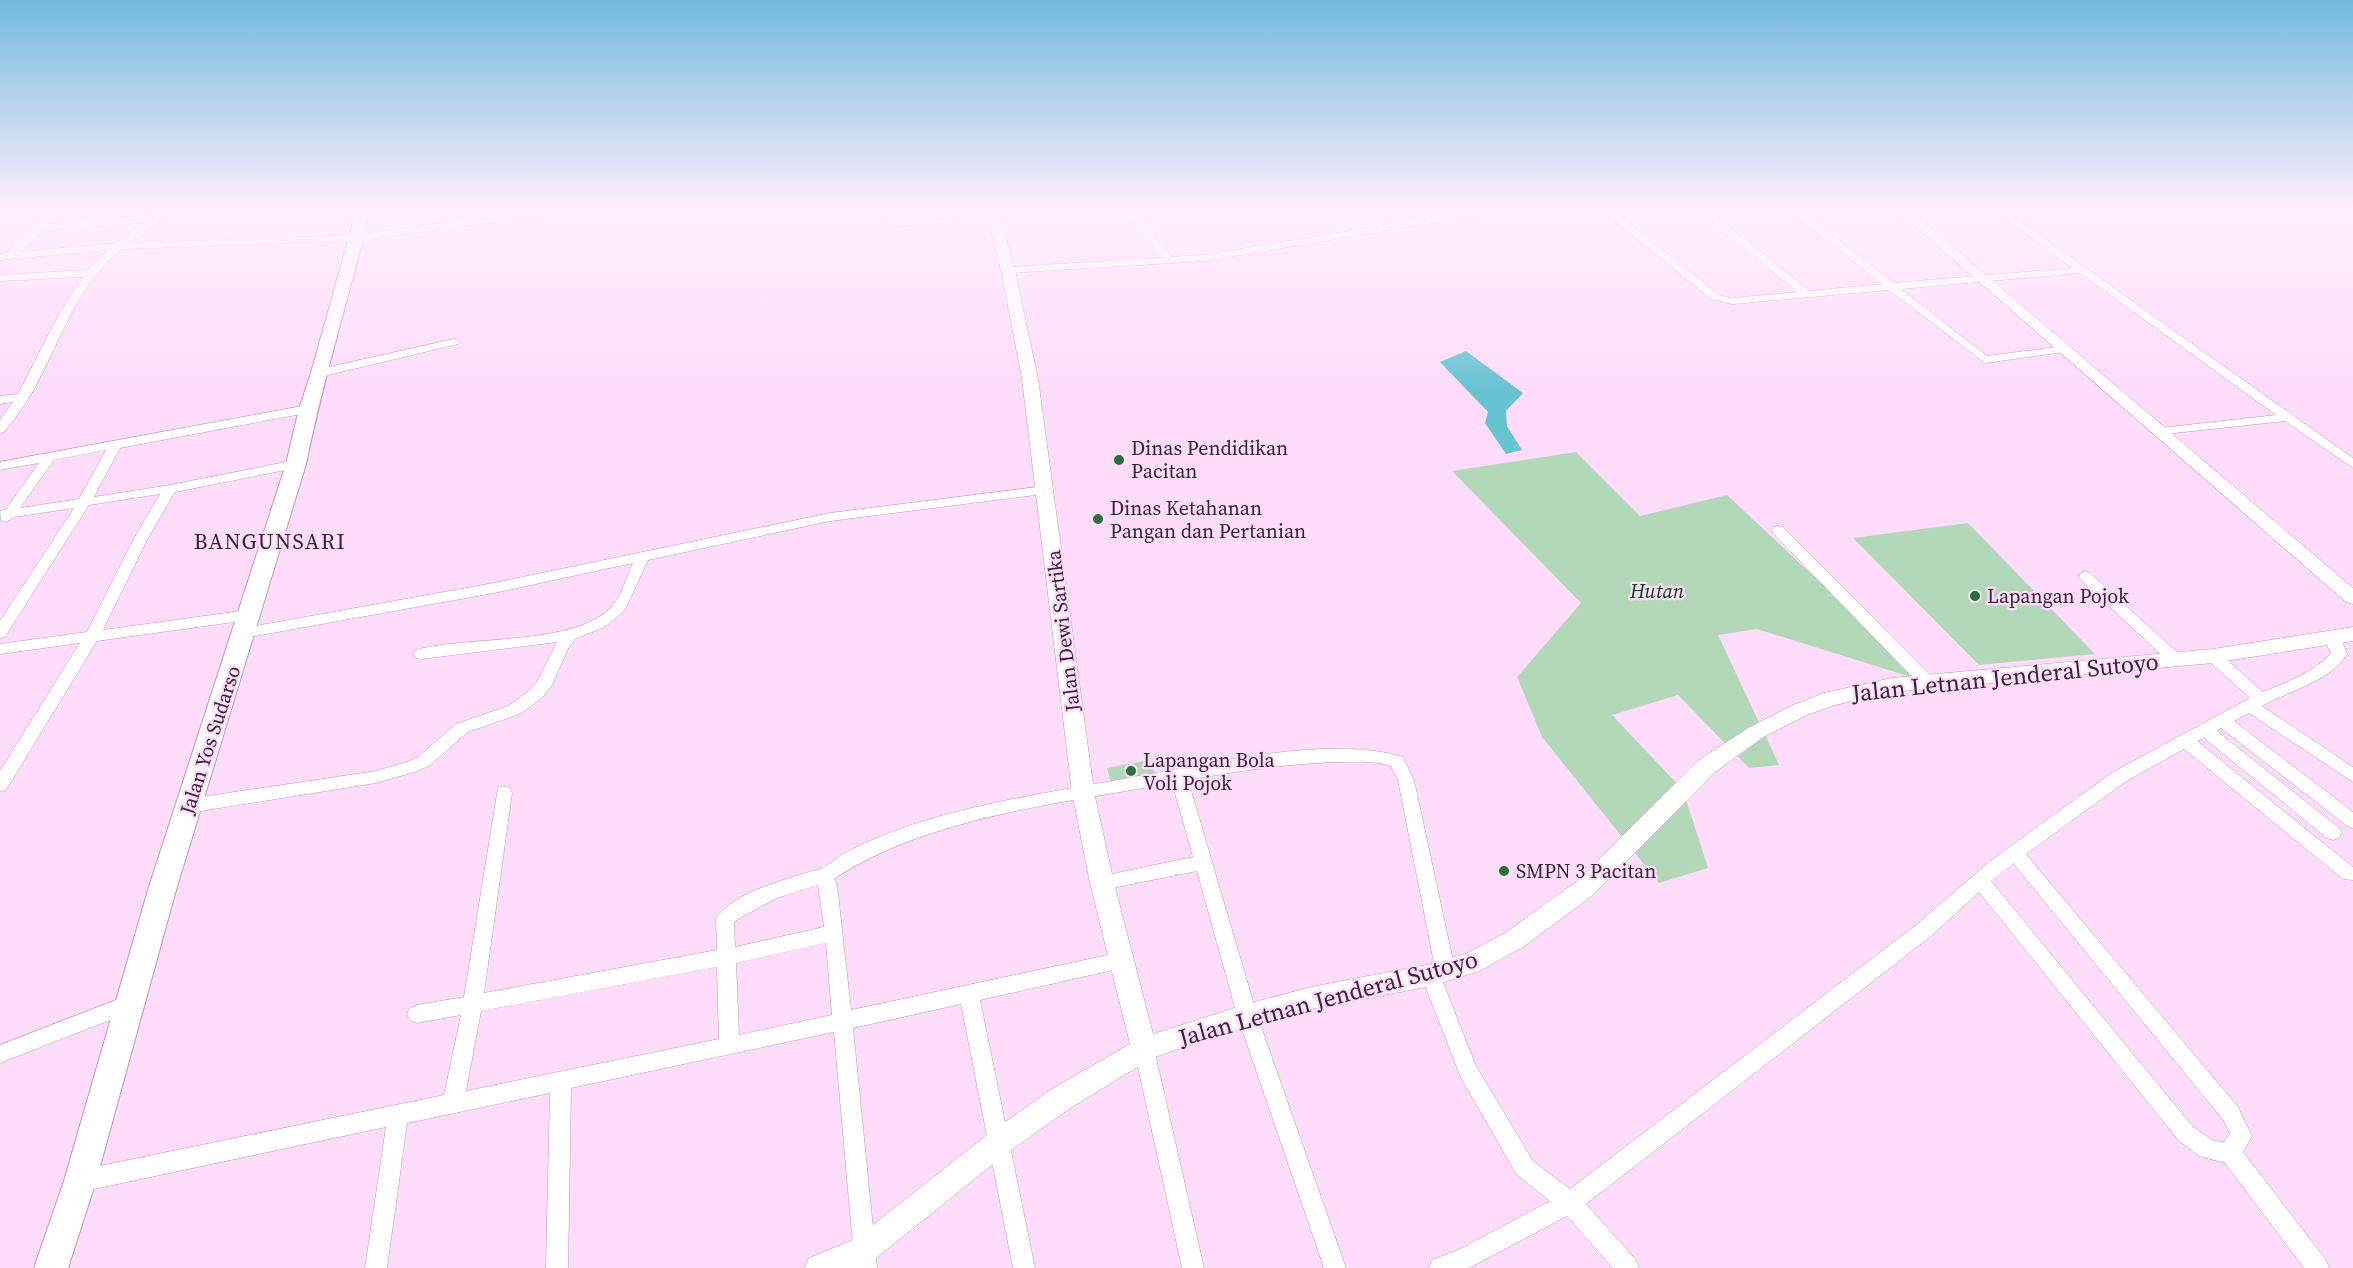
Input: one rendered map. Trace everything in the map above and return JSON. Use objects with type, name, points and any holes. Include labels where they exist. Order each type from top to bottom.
[{"type":"main road","name":"Jalan Yos Sudarso","points":[[51,1268],[80,1181],[129,1004],[188,806],[296,464],[308,409],[320,374],[347,271]]},
{"type":"street","name":"Jalan Dewi Sartika","points":[[1008,271],[1030,379],[1046,490],[1083,792],[1102,883],[1144,1049]]},
{"type":"street","points":[[1684,271],[1720,299],[1732,301],[2070,271]]},
{"type":"street","points":[[1779,271],[1809,295]]},
{"type":"street","points":[[1871,271],[1985,360],[1993,361],[2064,349]]},
{"type":"street","points":[[1973,271],[2353,598]]},
{"type":"street","points":[[2084,271],[2353,465]]},
{"type":"street","points":[[0,278],[91,273]]},
{"type":"street","points":[[0,429],[23,397],[72,301],[91,273]]},
{"type":"street","points":[[320,374],[454,342]]},
{"type":"street","points":[[0,400],[23,397]]},
{"type":"street","points":[[0,466],[308,409]]},
{"type":"street","points":[[2160,432],[2287,417]]},
{"type":"street","points":[[0,633],[82,504],[116,443]]},
{"type":"street","points":[[0,525],[4,515],[50,456]]},
{"type":"street","points":[[4,515],[170,489],[296,464]]},
{"type":"street","points":[[0,784],[92,636],[170,489]]},
{"type":"street","points":[[0,649],[92,636],[246,624],[642,558],[745,533],[830,517],[1046,490]]},
{"type":"street","points":[[1778,530],[1927,682]]},
{"type":"street","points":[[421,654],[570,635],[600,623],[620,607],[642,558]]},
{"type":"street","points":[[2085,576],[2174,658]]},
{"type":"street","points":[[188,806],[376,777],[412,767],[424,761],[462,728],[527,703],[544,685],[561,647],[570,635]]},
{"type":"street","points":[[1440,1268],[1466,1258],[1570,1203],[1923,931],[2015,853],[2119,777],[2256,703],[2298,683],[2334,661],[2342,636]]},
{"type":"street","name":"Jalan Letnan Jenderal Sutoyo","points":[[819,1268],[865,1258],[998,1143],[1062,1098],[1144,1049],[1247,1015],[1311,998],[1438,973],[1471,963],[1514,940],[1584,889],[1707,766],[1755,733],[1800,710],[1831,698],[1892,685],[2213,656],[2342,636]]},
{"type":"street","points":[[2213,656],[2256,703],[2353,776]]},
{"type":"street","points":[[2222,721],[2353,821]]},
{"type":"street","points":[[2205,730],[2333,833]]},
{"type":"street","points":[[2186,741],[2349,874]]},
{"type":"street","points":[[729,1046],[725,957],[725,919],[729,913],[781,890],[822,877],[851,858],[877,845],[939,823],[1083,792],[1242,764],[1306,757],[1375,755],[1397,760],[1406,780],[1438,973],[1468,1071],[1525,1168],[1570,1203],[1628,1268]]},
{"type":"street","points":[[1178,775],[1247,1015],[1335,1268]]},
{"type":"street","points":[[453,1103],[473,1004],[504,793]]},
{"type":"street","points":[[1980,881],[2186,1134],[2219,1154],[2230,1152],[2241,1136],[2231,1114],[2015,853]]},
{"type":"street","points":[[1102,883],[1203,862]]},
{"type":"street","points":[[822,877],[828,885],[834,933],[865,1258]]},
{"type":"street","points":[[417,1014],[725,957],[834,933]]},
{"type":"street","points":[[80,1181],[729,1046],[1122,960]]},
{"type":"street","points":[[969,994],[1024,1268]]},
{"type":"street","points":[[0,1054],[129,1004]]},
{"type":"street","points":[[1144,1049],[1193,1268]]},
{"type":"street","points":[[557,1268],[561,1081]]},
{"type":"street","points":[[376,1268],[398,1115]]},
{"type":"street","points":[[2230,1152],[2318,1268]]},
{"type":"green space","name":"Hutan","points":[[1576,452],[1640,516],[1727,495],[1927,682],[1757,629],[1718,635],[1779,765],[1749,768],[1678,695],[1612,715],[1683,790],[1708,868],[1659,883],[1542,737],[1517,677],[1581,603],[1452,471]]},
{"type":"green space","name":"Lapangan Pojok","points":[[1968,523],[2095,654],[1979,665],[1853,538]]},
{"type":"green space","name":"Lapangan Bola Voli Pojok","points":[[1150,760],[1155,774],[1111,783],[1107,768]]},
{"type":"water","points":[[1466,351],[1523,393],[1506,411],[1507,426],[1522,450],[1506,454],[1485,423],[1488,412],[1440,362]]},
{"type":"place","name":"Dinas Pendidikan Pacitan","points":[[1119,460]]},
{"type":"place","name":"Dinas Ketahanan Pangan dan Pertanian","points":[[1098,519]]},
{"type":"place","name":"Lapangan Pojok","points":[[1975,596]]},
{"type":"place","name":"Lapangan Bola Voli Pojok","points":[[1131,771]]},
{"type":"place","name":"SMPN 3 Pacitan","points":[[1504,871]]},
{"type":"district","name":"BANGUNSARI","points":[[270,541]]}]
